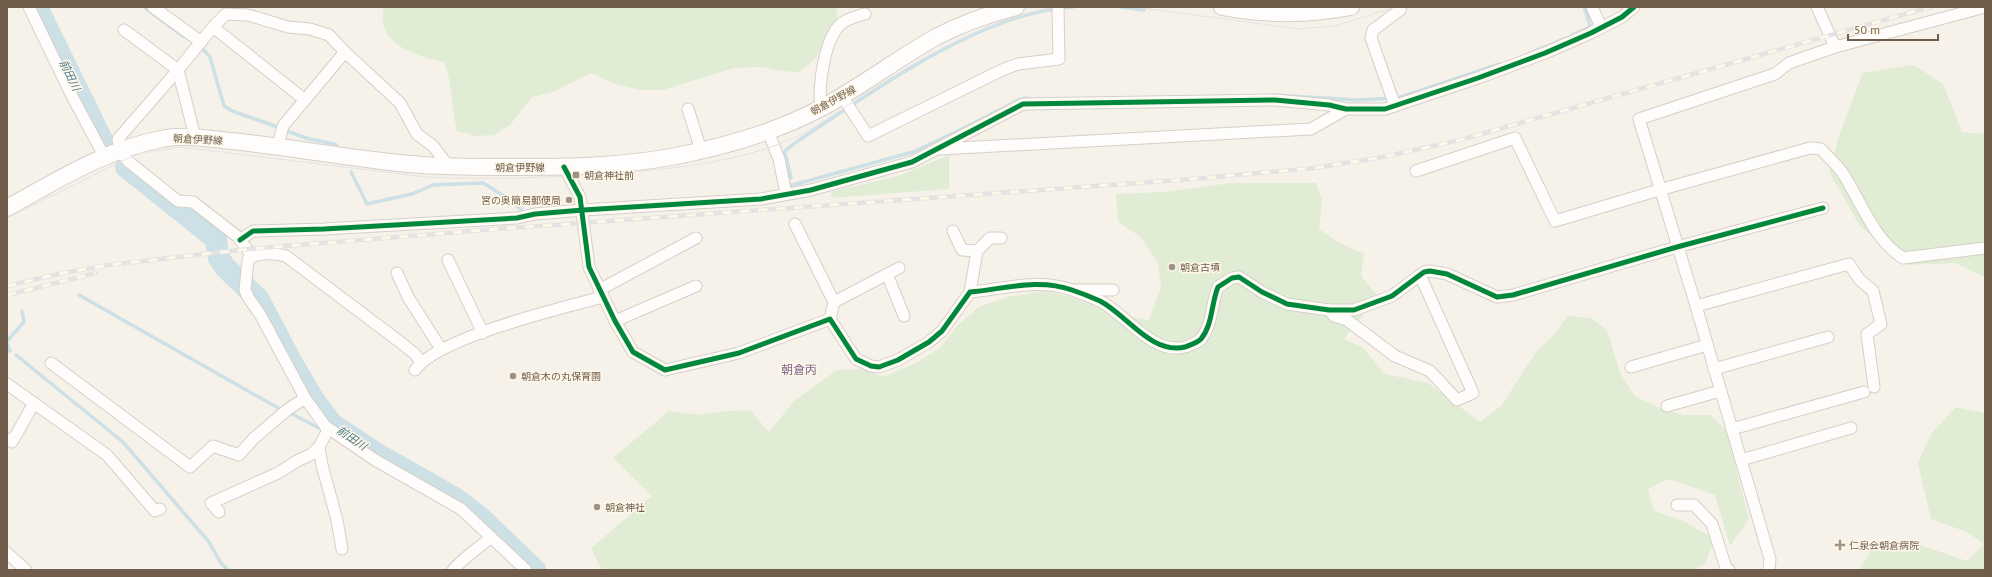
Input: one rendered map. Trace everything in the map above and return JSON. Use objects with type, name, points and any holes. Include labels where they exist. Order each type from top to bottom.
[{"type":"main road","name":"朝倉伊野線","points":[[7,208],[104,156],[165,138],[195,137],[278,146],[402,164],[450,168],[564,167],[630,163],[701,150],[768,131],[821,108],[938,36],[986,11],[1016,7]]},
{"type":"main road","points":[[1222,7],[1304,13],[1352,7]]},
{"type":"street","points":[[30,7],[72,96],[104,156]]},
{"type":"street","points":[[153,7],[201,42]]},
{"type":"street","points":[[842,96],[868,136],[1002,70],[1018,64],[1060,59],[1058,7]]},
{"type":"street","points":[[1395,106],[1371,38],[1373,30],[1400,10],[1401,7]]},
{"type":"street","points":[[1592,7],[1601,27]]},
{"type":"street","points":[[240,240],[253,231],[324,229],[509,218],[535,214],[583,214],[761,199],[823,187],[912,162],[940,149],[963,134],[1023,104],[1275,100],[1329,105],[1346,109],[1385,109],[1523,61],[1601,27],[1622,16],[1634,7]]},
{"type":"street","points":[[1817,7],[1835,47]]},
{"type":"street","points":[[1769,570],[1770,560],[1696,306],[1659,190],[1639,119],[1775,74],[1790,63],[1835,47],[1985,7]]},
{"type":"street","points":[[252,256],[240,240],[193,202],[178,201],[129,162],[120,151],[118,139],[213,27],[226,14],[248,15],[288,26],[310,29],[329,35],[345,52],[400,103],[417,134],[433,146],[450,168]]},
{"type":"street","points":[[821,108],[819,96],[822,72],[835,30],[843,22],[866,14]]},
{"type":"street","points":[[213,27],[305,100]]},
{"type":"street","points":[[124,30],[178,70],[195,137]]},
{"type":"street","points":[[278,146],[283,126],[345,52]]},
{"type":"street","points":[[688,109],[701,150]]},
{"type":"street","points":[[940,149],[1311,129],[1346,109]]},
{"type":"street","points":[[768,131],[778,159],[786,194]]},
{"type":"street","points":[[1416,171],[1515,138],[1555,221],[1810,148],[1821,149],[1841,171],[1880,236],[1892,251],[1903,258],[1985,248]]},
{"type":"street","points":[[564,167],[580,197],[589,267],[601,294],[633,352],[664,370],[739,353],[830,319]]},
{"type":"street","points":[[970,292],[1037,283],[1070,290],[1099,301],[1154,342],[1167,347],[1178,348],[1191,345],[1200,340],[1207,328],[1218,287],[1232,278],[1239,277],[1262,292],[1287,304],[1329,310],[1354,310],[1380,302],[1392,296],[1420,276],[1430,271],[1447,274],[1497,297],[1513,295],[1677,247],[1823,208]]},
{"type":"street","points":[[795,224],[834,302],[830,319],[856,359],[871,366],[879,367],[898,360],[929,342],[942,331],[970,292],[977,251],[990,238],[1001,238]]},
{"type":"street","points":[[953,231],[962,250],[977,251]]},
{"type":"street","points":[[526,570],[466,513],[446,499],[376,460],[328,430],[305,398],[246,287],[248,260],[252,256],[279,253],[286,256],[415,354],[418,366],[441,349],[483,333],[601,294],[696,238]]},
{"type":"street","points":[[448,260],[483,333]]},
{"type":"street","points":[[1696,306],[1849,264],[1859,279],[1873,292],[1881,324],[1867,334],[1869,389],[1732,429]]},
{"type":"street","points":[[834,302],[899,268]]},
{"type":"street","points":[[397,273],[408,297],[441,349]]},
{"type":"street","points":[[887,274],[904,316]]},
{"type":"street","points":[[1329,310],[1334,316],[1347,320],[1395,356],[1430,371],[1457,400],[1473,393],[1420,276]]},
{"type":"street","points":[[615,321],[696,286]]},
{"type":"street","points":[[1070,290],[1113,290]]},
{"type":"street","points":[[1714,369],[1828,337]]},
{"type":"street","points":[[1631,367],[1707,345]]},
{"type":"street","points":[[52,363],[190,466],[213,446],[239,455],[258,434],[287,410],[305,398]]},
{"type":"street","points":[[7,384],[107,455],[155,512],[160,509]]},
{"type":"street","points":[[1667,406],[1720,391]]},
{"type":"street","points":[[7,439],[12,442],[34,403]]},
{"type":"street","points":[[1741,460],[1851,428]]},
{"type":"street","points":[[218,512],[211,502],[278,473],[296,461],[312,454],[319,446],[328,430]]},
{"type":"street","points":[[319,446],[322,465],[337,520],[342,549]]},
{"type":"street","points":[[1677,505],[1694,505],[1712,524],[1726,568],[1729,570]]},
{"type":"street","points":[[453,570],[462,560],[475,552],[491,537]]},
{"type":"street","points":[[7,553],[26,570]]},
{"type":"green space","points":[[384,7],[836,7],[838,17],[816,58],[799,72],[781,71],[763,67],[734,68],[663,90],[641,90],[615,84],[591,73],[553,92],[532,97],[510,125],[494,135],[476,136],[457,131],[449,79],[444,62],[411,52],[392,40],[386,31],[383,20]]},
{"type":"green space","points":[[1914,65],[1943,84],[1962,132],[1985,134],[1985,277],[1955,263],[1908,265],[1860,226],[1829,172],[1840,133],[1863,73]]},
{"type":"green space","points":[[949,155],[949,189],[832,198],[831,192],[901,175]]},
{"type":"green space","points":[[1231,183],[1316,183],[1322,200],[1319,229],[1340,243],[1364,254],[1361,276],[1378,296],[1344,339],[1362,347],[1385,374],[1428,383],[1480,422],[1501,406],[1537,351],[1556,333],[1567,316],[1591,318],[1607,330],[1620,373],[1635,396],[1659,408],[1683,415],[1710,415],[1726,430],[1749,519],[1730,546],[1715,495],[1668,479],[1648,489],[1654,511],[1682,520],[1714,539],[1706,563],[1695,570],[602,570],[591,548],[652,496],[613,458],[669,411],[700,415],[726,411],[750,410],[769,432],[794,401],[837,370],[862,369],[882,377],[912,365],[939,349],[958,325],[980,306],[1008,297],[1044,291],[1071,297],[1115,314],[1149,320],[1161,287],[1158,264],[1141,237],[1118,222],[1116,194],[1164,192]]},
{"type":"green space","points":[[1956,407],[1985,413],[1985,570],[1859,570],[1873,547],[1920,545],[1967,561],[1984,544],[1967,532],[1931,519],[1918,463],[1931,434]]},
{"type":"waterway","name":"前田川","points":[[37,7],[103,142]]},
{"type":"waterway","points":[[144,7],[183,36]]},
{"type":"waterway","points":[[791,178],[785,152],[787,149],[921,62],[951,45],[1012,19],[1043,11],[1073,7]]},
{"type":"waterway","points":[[1120,7],[1144,10]]},
{"type":"waterway","points":[[1572,35],[1590,27],[1584,7]]},
{"type":"waterway","points":[[1528,54],[1566,38]]},
{"type":"waterway","points":[[200,46],[210,57],[224,106],[232,111],[275,126]]},
{"type":"waterway","points":[[1272,95],[1358,100],[1398,98],[1499,64]]},
{"type":"waterway","points":[[789,186],[913,152],[1021,99],[1027,98]]},
{"type":"waterway","points":[[287,131],[309,139],[335,144],[337,146]]},
{"type":"waterway","name":"前田川","points":[[126,167],[216,239],[217,248]]},
{"type":"waterway","points":[[351,172],[367,204],[412,194],[433,185],[483,183],[509,199],[525,213]]},
{"type":"waterway","name":"前田川","points":[[219,258],[225,267],[259,300],[292,363],[314,400],[332,424],[374,452],[455,498],[481,518],[535,570]]},
{"type":"waterway","points":[[79,295],[280,409]]},
{"type":"waterway","points":[[7,341],[24,322],[22,311]]},
{"type":"waterway","points":[[7,344],[10,351]]},
{"type":"waterway","points":[[16,355],[123,442],[209,542],[221,563],[228,570]]},
{"type":"waterway","points":[[292,414],[319,428]]},
{"type":"tram line","points":[[7,218],[126,159],[141,153],[181,147],[426,177],[447,178],[533,177],[622,172],[674,168],[727,159],[753,153],[800,135],[910,66],[957,41],[1006,21],[1057,7]]},
{"type":"tram line","points":[[1135,7],[1299,29],[1335,26],[1395,7]]},
{"type":"railway","points":[[7,286],[63,273],[108,265],[249,249],[497,229],[1193,179],[1314,168],[1383,157],[1460,140],[1930,7]]},
{"type":"railway","points":[[7,295],[96,273]]},
{"type":"cycle path","points":[[240,240],[253,231],[324,229],[517,218],[535,214],[583,210],[761,199],[811,190],[912,162],[1023,104],[1275,100],[1329,105],[1346,109],[1385,109],[1478,78],[1545,53],[1591,33],[1622,17],[1634,7]]},
{"type":"cycle path","points":[[564,167],[580,197],[589,267],[615,321],[633,352],[665,370],[739,353],[830,319],[856,359],[871,366],[879,367],[898,360],[929,342],[942,331],[970,292],[1021,285],[1046,285],[1072,290],[1100,301],[1110,307],[1140,332],[1161,345],[1173,348],[1185,347],[1201,339],[1208,327],[1218,287],[1232,278],[1239,277],[1262,292],[1287,304],[1329,310],[1354,310],[1392,296],[1424,272],[1430,271],[1447,274],[1497,297],[1513,295],[1677,247],[1823,208]]},
{"type":"place","name":"朝倉神社前","points":[[576,175]]},
{"type":"place","name":"宮の奥簡易郵便局","points":[[569,200]]},
{"type":"place","name":"朝倉古墳","points":[[1172,267]]},
{"type":"place","name":"朝倉木の丸保育園","points":[[513,376]]},
{"type":"place","name":"朝倉神社","points":[[597,507]]},
{"type":"place","name":"仁泉会朝倉病院","points":[[1840,545]]},
{"type":"district","name":"朝倉丙","points":[[799,370]]}]
